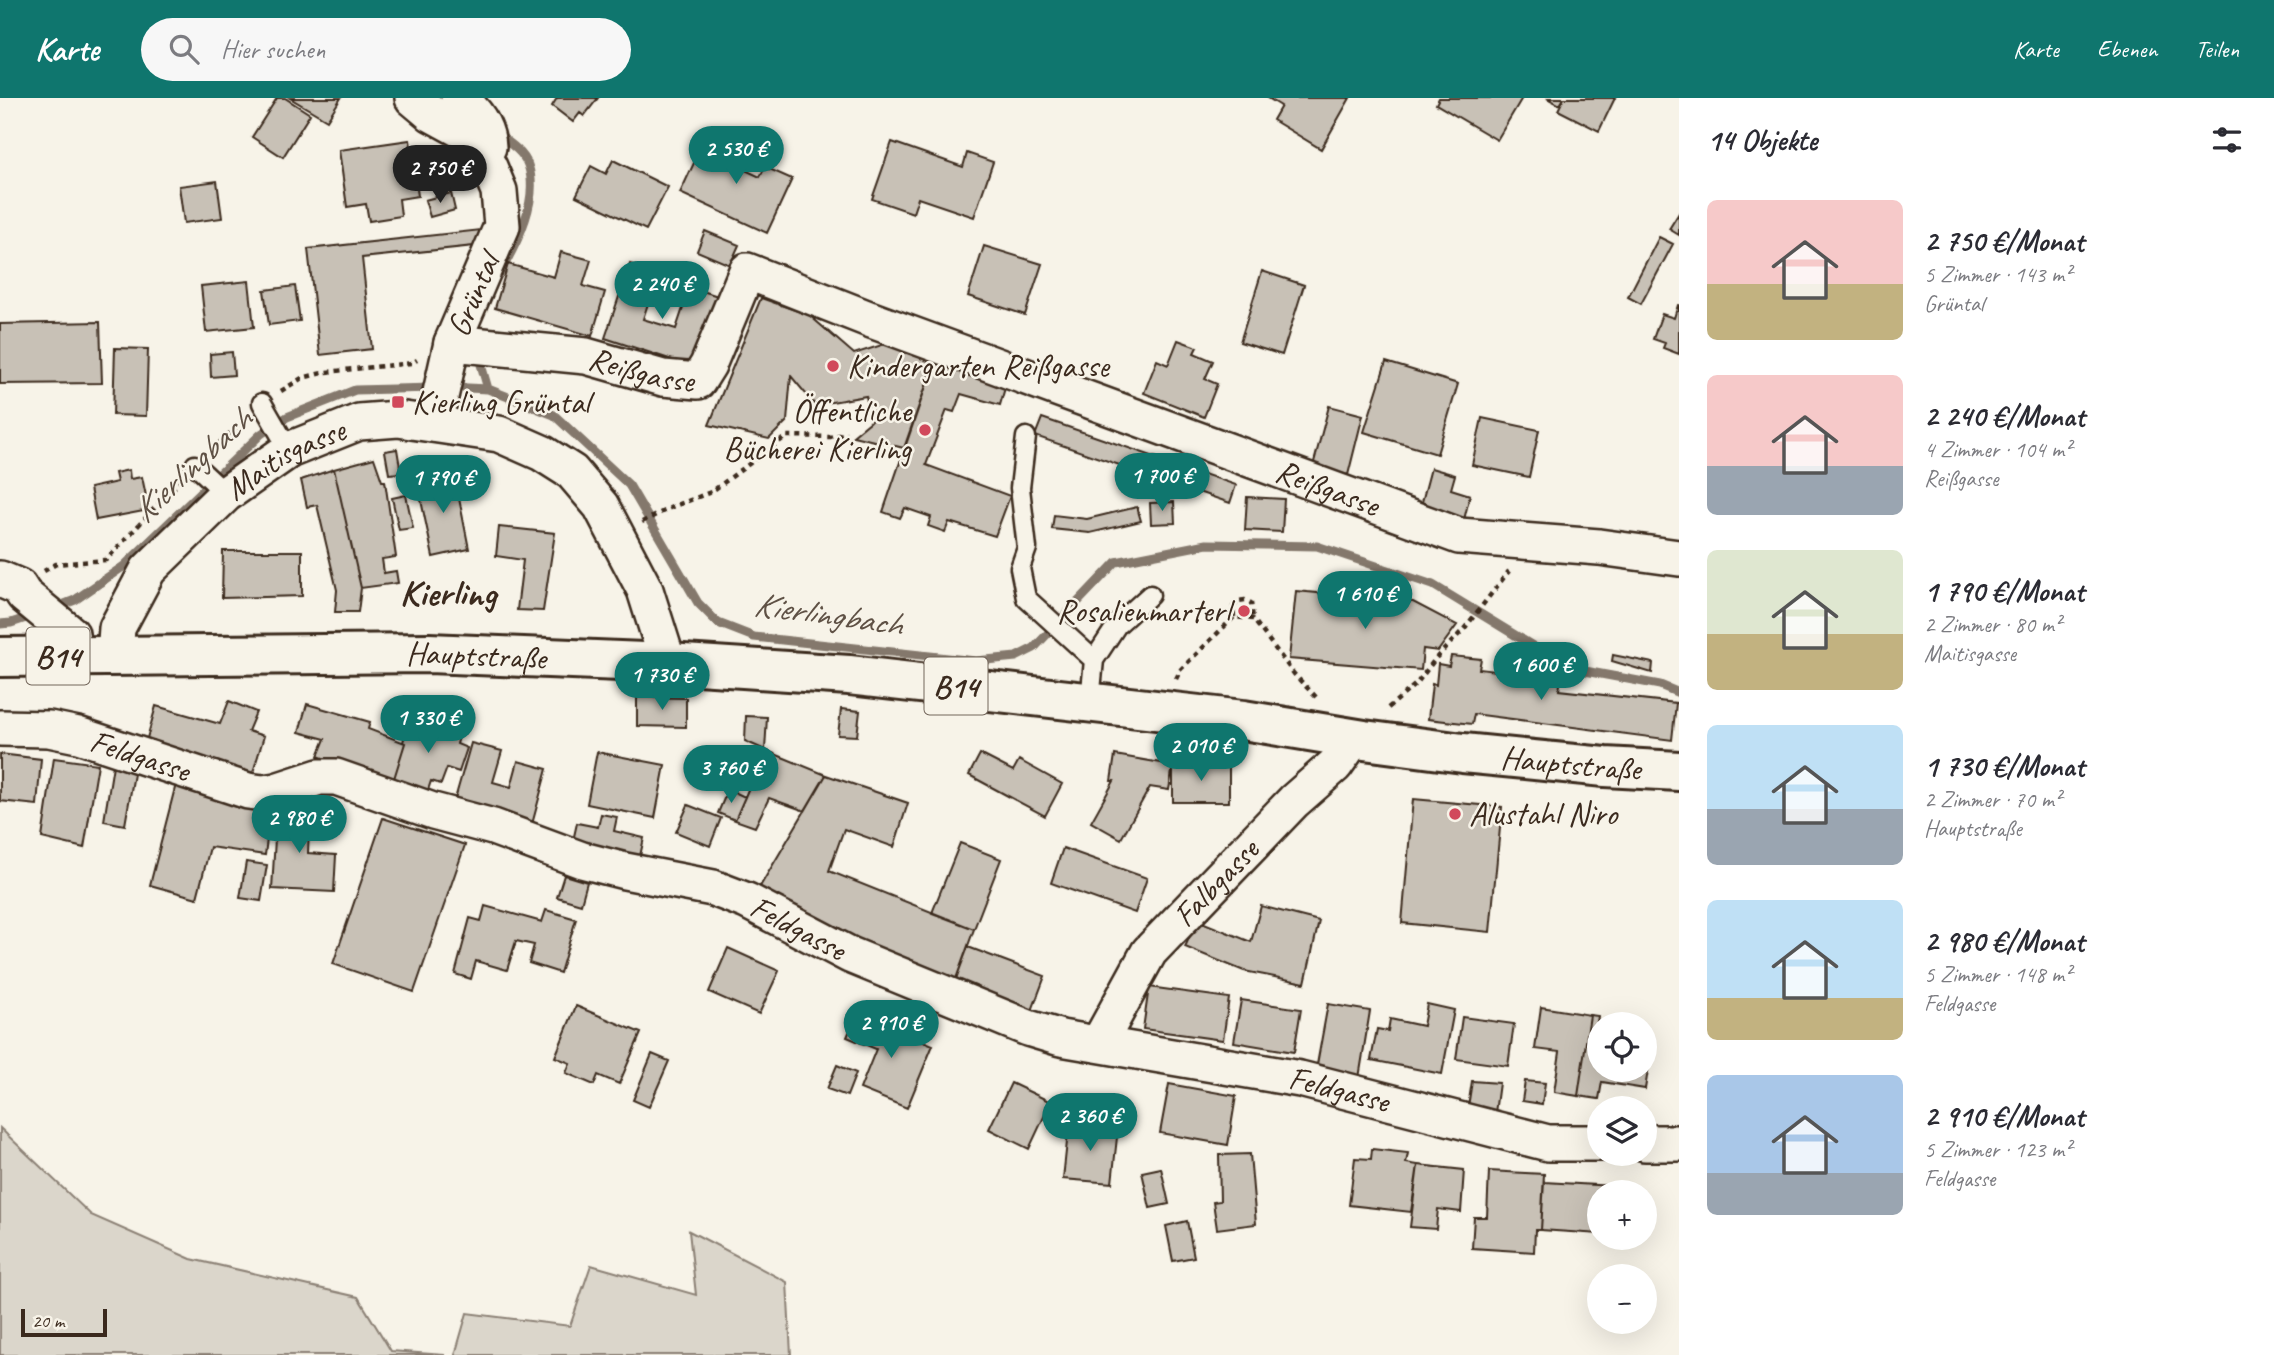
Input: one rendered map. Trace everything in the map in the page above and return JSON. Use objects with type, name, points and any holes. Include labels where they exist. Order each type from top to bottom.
[{"type":"main road","name":"Hauptstraße","points":[[0,657],[66,640],[115,655],[429,653],[849,674],[1243,720],[1463,753],[1605,767],[1679,771]]},
{"type":"street","name":"Grüntal","points":[[412,98],[432,114],[465,132],[477,128],[499,191],[502,226],[450,351],[437,411]]},
{"type":"street","name":"Reißgasse","points":[[450,351],[586,356],[663,379],[698,381],[708,365],[747,271],[869,320],[1460,536],[1599,547],[1679,558]]},
{"type":"street","name":"Maitisgasse","points":[[115,655],[117,628],[148,570],[226,494],[289,450],[359,422],[398,419],[437,411],[542,453],[572,472],[601,506],[645,590],[668,663]]},
{"type":"street","points":[[12,587],[66,640]]},
{"type":"street","name":"Feldgasse","points":[[0,728],[49,729],[78,735],[248,791],[276,791],[319,776],[336,777],[433,811],[493,827],[582,860],[713,888],[747,901],[850,955],[1028,1028],[1061,1038],[1300,1079],[1548,1143],[1587,1143]]},
{"type":"street","name":"Falbgasse","points":[[1099,1043],[1149,952],[1294,801],[1335,765],[1354,738]]},
{"type":"street","points":[[1657,1143],[1679,1143]]},
{"type":"lane","points":[[262,403],[289,450]]},
{"type":"lane","points":[[1026,437],[1020,488],[1027,548],[1020,568],[1026,598],[1094,660]]},
{"type":"lane","points":[[195,466],[226,494]]},
{"type":"lane","points":[[1090,701],[1094,660],[1117,625],[1150,595]]},
{"type":"path","points":[[637,525],[672,507],[711,492],[787,436],[830,437],[847,433]]},
{"type":"path","points":[[1354,738],[1367,734],[1376,719],[1418,683],[1436,658],[1493,595]]},
{"type":"path","points":[[1234,618],[1233,607],[1238,601],[1251,603],[1253,619],[1294,674],[1320,702]]},
{"type":"path","points":[[1163,710],[1181,668],[1234,618],[1253,619]]},
{"type":"shaded area","points":[[0,1128],[91,1215],[191,1259],[358,1297],[391,1351],[445,1355],[0,1355]]},
{"type":"shaded area","points":[[689,1231],[787,1282],[791,1355],[455,1355],[467,1313],[570,1326],[591,1265],[696,1295]]},
{"type":"building","points":[[277,98],[285,98],[310,114],[283,157],[252,137]]},
{"type":"building","points":[[290,98],[341,98],[327,120]]},
{"type":"building","points":[[557,98],[598,98],[584,116],[580,113],[573,122],[552,106]]},
{"type":"building","points":[[1268,98],[1350,98],[1321,149],[1273,120],[1281,106]]},
{"type":"building","points":[[1439,98],[1522,98],[1497,140],[1436,104]]},
{"type":"building","points":[[1547,98],[1564,98],[1560,105]]},
{"type":"building","points":[[1564,98],[1615,98],[1599,131],[1558,110]]},
{"type":"building","points":[[719,139],[751,153],[743,169],[760,177],[765,167],[792,179],[767,233],[680,193],[700,150],[711,155]]},
{"type":"building","points":[[410,140],[418,196],[399,199],[401,216],[369,221],[366,204],[347,207],[339,150]]},
{"type":"building","points":[[892,142],[963,167],[967,153],[993,162],[974,217],[918,198],[913,213],[872,199]]},
{"type":"building","points":[[613,160],[668,187],[646,230],[576,196],[591,166],[606,174]]},
{"type":"building","points":[[217,181],[222,218],[184,223],[179,186]]},
{"type":"building","points":[[451,193],[455,210],[430,217],[425,200]]},
{"type":"building","points":[[1679,213],[1679,235],[1669,229]]},
{"type":"building","points":[[481,230],[483,245],[362,258],[372,349],[320,355],[308,249]]},
{"type":"building","points":[[705,231],[739,245],[730,265],[697,251]]},
{"type":"building","points":[[1659,237],[1673,244],[1641,304],[1628,297]]},
{"type":"building","points":[[984,246],[1042,264],[1025,315],[968,296]]},
{"type":"building","points":[[561,252],[591,260],[583,286],[605,292],[592,336],[495,308],[508,264],[554,277]]},
{"type":"building","points":[[630,264],[658,273],[643,319],[676,329],[690,287],[721,297],[697,368],[605,338]]},
{"type":"building","points":[[1262,271],[1304,285],[1282,355],[1240,342]]},
{"type":"building","points":[[249,281],[254,327],[206,332],[201,286]]},
{"type":"building","points":[[295,286],[300,321],[269,325],[264,290]]},
{"type":"building","name":"Kindergarten Reißgasse","points":[[761,298],[809,315],[854,354],[885,344],[936,357],[904,448],[853,436],[871,421],[866,396],[815,405],[791,376],[787,421],[769,439],[709,425]]},
{"type":"building","points":[[1678,305],[1679,354],[1663,348],[1665,343],[1653,339],[1662,314],[1674,318]]},
{"type":"building","points":[[100,322],[102,383],[0,384],[0,324]]},
{"type":"building","points":[[1178,340],[1197,347],[1194,353],[1213,361],[1205,379],[1217,384],[1204,417],[1144,393],[1157,360],[1168,365]]},
{"type":"building","points":[[115,348],[148,349],[146,416],[113,415]]},
{"type":"building","points":[[232,352],[234,375],[211,377],[210,354]]},
{"type":"building","name":"Öffentliche Bücherei Kierling","points":[[936,357],[1007,381],[1000,405],[961,394],[954,412],[947,410],[926,465],[1010,496],[995,536],[949,522],[945,532],[928,526],[931,517],[905,508],[900,518],[883,512]]},
{"type":"building","points":[[1386,362],[1458,384],[1437,454],[1364,432]]},
{"type":"building","points":[[1329,406],[1363,415],[1348,475],[1313,466]]},
{"type":"building","points":[[1042,418],[1236,485],[1230,503],[1035,436]]},
{"type":"building","points":[[1482,418],[1539,430],[1529,477],[1472,465]]},
{"type":"building","points":[[397,449],[401,473],[389,474],[385,451]]},
{"type":"building","points":[[374,458],[382,481],[385,481],[396,557],[382,559],[384,573],[396,571],[398,583],[361,588],[334,469]]},
{"type":"building","points":[[1431,468],[1455,475],[1451,489],[1470,495],[1462,528],[1418,517]]},
{"type":"building","points":[[334,469],[361,588],[358,612],[335,612],[337,590],[317,505],[307,507],[301,480]]},
{"type":"building","points":[[129,470],[130,479],[142,477],[149,510],[96,520],[90,488],[117,482],[115,473]]},
{"type":"building","points":[[454,473],[469,549],[433,557],[417,481]]},
{"type":"building","points":[[406,495],[413,528],[399,530],[392,498]]},
{"type":"building","points":[[1247,497],[1284,499],[1282,532],[1245,530]]},
{"type":"building","points":[[1174,502],[1175,523],[1151,524],[1150,503]]},
{"type":"building","points":[[1137,507],[1141,521],[1090,533],[1052,529],[1054,515],[1087,519]]},
{"type":"building","points":[[499,527],[555,533],[543,611],[517,610],[523,560],[496,556]]},
{"type":"building","points":[[223,551],[302,551],[302,596],[222,598]]},
{"type":"building","points":[[1296,591],[1413,602],[1457,625],[1438,651],[1423,649],[1421,670],[1289,659]]},
{"type":"building","points":[[1613,655],[1653,663],[1652,673],[1612,661]]},
{"type":"building","points":[[1451,656],[1481,659],[1479,669],[1561,679],[1559,690],[1676,703],[1672,740],[1474,714],[1472,724],[1428,719],[1432,684],[1436,685],[1438,664],[1449,666]]},
{"type":"building","points":[[637,697],[686,698],[686,727],[637,726]]},
{"type":"building","points":[[229,701],[256,712],[248,731],[264,736],[251,779],[144,749],[156,706],[220,724]]},
{"type":"building","points":[[307,704],[370,722],[368,729],[405,743],[392,785],[318,756],[325,739],[299,732]]},
{"type":"building","points":[[841,709],[860,711],[857,736],[838,735]]},
{"type":"building","points":[[411,714],[461,730],[457,744],[467,748],[459,772],[447,768],[441,784],[431,781],[426,796],[392,785]]},
{"type":"building","points":[[746,716],[767,717],[765,750],[745,741]]},
{"type":"building","points":[[471,743],[502,751],[493,782],[511,787],[518,761],[547,769],[531,828],[453,806]]},
{"type":"building","points":[[765,750],[826,775],[805,811],[769,798],[755,827],[735,820]]},
{"type":"building","points":[[597,752],[665,765],[655,818],[587,804]]},
{"type":"building","points":[[0,754],[41,759],[37,805],[0,801]]},
{"type":"building","points":[[980,754],[1013,771],[1019,760],[1062,784],[1045,816],[969,775]]},
{"type":"building","points":[[1115,755],[1173,765],[1169,790],[1150,787],[1121,839],[1091,822],[1114,781],[1111,781]]},
{"type":"building","points":[[54,758],[98,764],[84,848],[42,838]]},
{"type":"building","points":[[1229,764],[1229,802],[1173,802],[1173,765]]},
{"type":"building","points":[[113,765],[135,768],[125,825],[104,821]]},
{"type":"building","points":[[826,775],[908,803],[894,847],[844,829],[829,871],[974,929],[953,987],[755,895]]},
{"type":"building","points":[[176,784],[271,806],[265,855],[210,847],[197,898],[150,885]]},
{"type":"building","points":[[728,789],[745,797],[735,820],[718,813]]},
{"type":"building","points":[[1413,799],[1502,807],[1490,932],[1402,923]]},
{"type":"building","points":[[277,805],[310,806],[308,853],[336,855],[334,892],[272,889]]},
{"type":"building","points":[[688,805],[721,818],[710,846],[676,832]]},
{"type":"building","points":[[601,814],[617,817],[614,831],[644,838],[638,865],[571,850],[577,823],[598,827]]},
{"type":"building","points":[[383,818],[465,845],[414,992],[333,964]]},
{"type":"building","points":[[960,843],[1001,859],[974,929],[932,913]]},
{"type":"building","points":[[1063,848],[1147,878],[1135,913],[1051,883]]},
{"type":"building","points":[[246,862],[267,865],[261,901],[240,898]]},
{"type":"building","points":[[564,875],[587,882],[581,904],[557,897]]},
{"type":"building","points":[[485,906],[542,922],[546,910],[576,919],[560,973],[529,963],[534,945],[516,941],[507,970],[476,961],[471,979],[455,974],[470,918],[481,921]]},
{"type":"building","points":[[1261,906],[1319,921],[1305,983],[1244,971],[1185,947],[1197,920],[1251,942]]},
{"type":"building","points":[[968,947],[1045,976],[1030,1016],[953,987]]},
{"type":"building","points":[[728,948],[779,971],[759,1014],[709,992]]},
{"type":"building","points":[[1149,987],[1229,998],[1223,1040],[1143,1029]]},
{"type":"building","points":[[1241,1000],[1301,1009],[1294,1052],[1234,1042]]},
{"type":"building","points":[[1328,1004],[1370,1011],[1359,1078],[1316,1070]]},
{"type":"building","points":[[1427,1004],[1454,1010],[1442,1074],[1371,1060],[1377,1029],[1388,1031],[1390,1019],[1423,1026]]},
{"type":"building","points":[[576,1006],[641,1033],[619,1084],[598,1075],[594,1085],[566,1073],[570,1063],[555,1057]]},
{"type":"building","points":[[1541,1007],[1587,1015],[1587,1035],[1578,1096],[1554,1092],[1560,1052],[1535,1049]]},
{"type":"building","points":[[857,1014],[933,1045],[907,1108],[860,1089],[876,1049],[847,1037]]},
{"type":"building","points":[[1462,1017],[1514,1024],[1508,1066],[1456,1059]]},
{"type":"building","points":[[1587,1035],[1587,1082],[1602,1082],[1600,1096],[1578,1096]]},
{"type":"building","points":[[652,1054],[669,1061],[649,1107],[633,1100]]},
{"type":"building","points":[[837,1065],[856,1073],[847,1096],[827,1089]]},
{"type":"building","points":[[1472,1081],[1499,1083],[1495,1113],[1468,1107]]},
{"type":"building","points":[[1525,1081],[1545,1083],[1542,1104],[1522,1101]]},
{"type":"building","points":[[1602,1082],[1646,1082],[1645,1089]]},
{"type":"building","points":[[1011,1083],[1051,1102],[1029,1149],[989,1129]]},
{"type":"building","points":[[1169,1084],[1236,1096],[1228,1145],[1160,1133]]},
{"type":"building","points":[[1069,1123],[1118,1128],[1112,1183],[1063,1179]]},
{"type":"building","points":[[1372,1149],[1408,1153],[1406,1163],[1418,1165],[1411,1212],[1349,1205],[1355,1158],[1371,1159]]},
{"type":"building","points":[[1250,1154],[1256,1224],[1217,1229],[1213,1202],[1220,1201],[1219,1155]]},
{"type":"building","points":[[1418,1165],[1464,1170],[1461,1212],[1438,1209],[1436,1229],[1410,1227]]},
{"type":"building","points":[[1161,1168],[1169,1204],[1150,1208],[1142,1172]]},
{"type":"building","points":[[1489,1171],[1544,1174],[1541,1230],[1535,1230],[1534,1252],[1472,1248],[1474,1217],[1487,1217]]},
{"type":"building","points":[[1544,1182],[1587,1184],[1587,1233],[1541,1230]]},
{"type":"building","points":[[1187,1221],[1194,1257],[1173,1261],[1166,1226]]},
{"type":"waterway","points":[[497,134],[523,155],[531,178],[529,207],[499,274]]},
{"type":"waterway","points":[[480,361],[488,389]]},
{"type":"waterway","name":"Kierlingbach","points":[[448,387],[488,389],[554,415],[629,485],[698,603],[718,623],[754,637],[976,661],[1016,657],[1034,648],[1116,562],[1207,544],[1317,546],[1433,585],[1569,668],[1660,685],[1679,693]]},
{"type":"waterway","name":"Kierlingbach","points":[[52,609],[75,600],[124,566],[261,434],[287,417],[355,390],[434,388]]},
{"type":"waterway","name":"Kierlingbach","points":[[0,624],[35,615]]},
{"type":"place","name":"Kindergarten Reißgasse","points":[[833,366]]},
{"type":"place","name":"Kierling Grüntal","points":[[398,402]]},
{"type":"place","name":"Öffentliche Bücherei Kierling","points":[[925,430]]},
{"type":"place","name":"Rosalienmarterl","points":[[1244,611]]},
{"type":"place","name":"Alustahl Niro","points":[[1455,814]]},
{"type":"district","name":"Kierling","points":[[448,592]]}]
